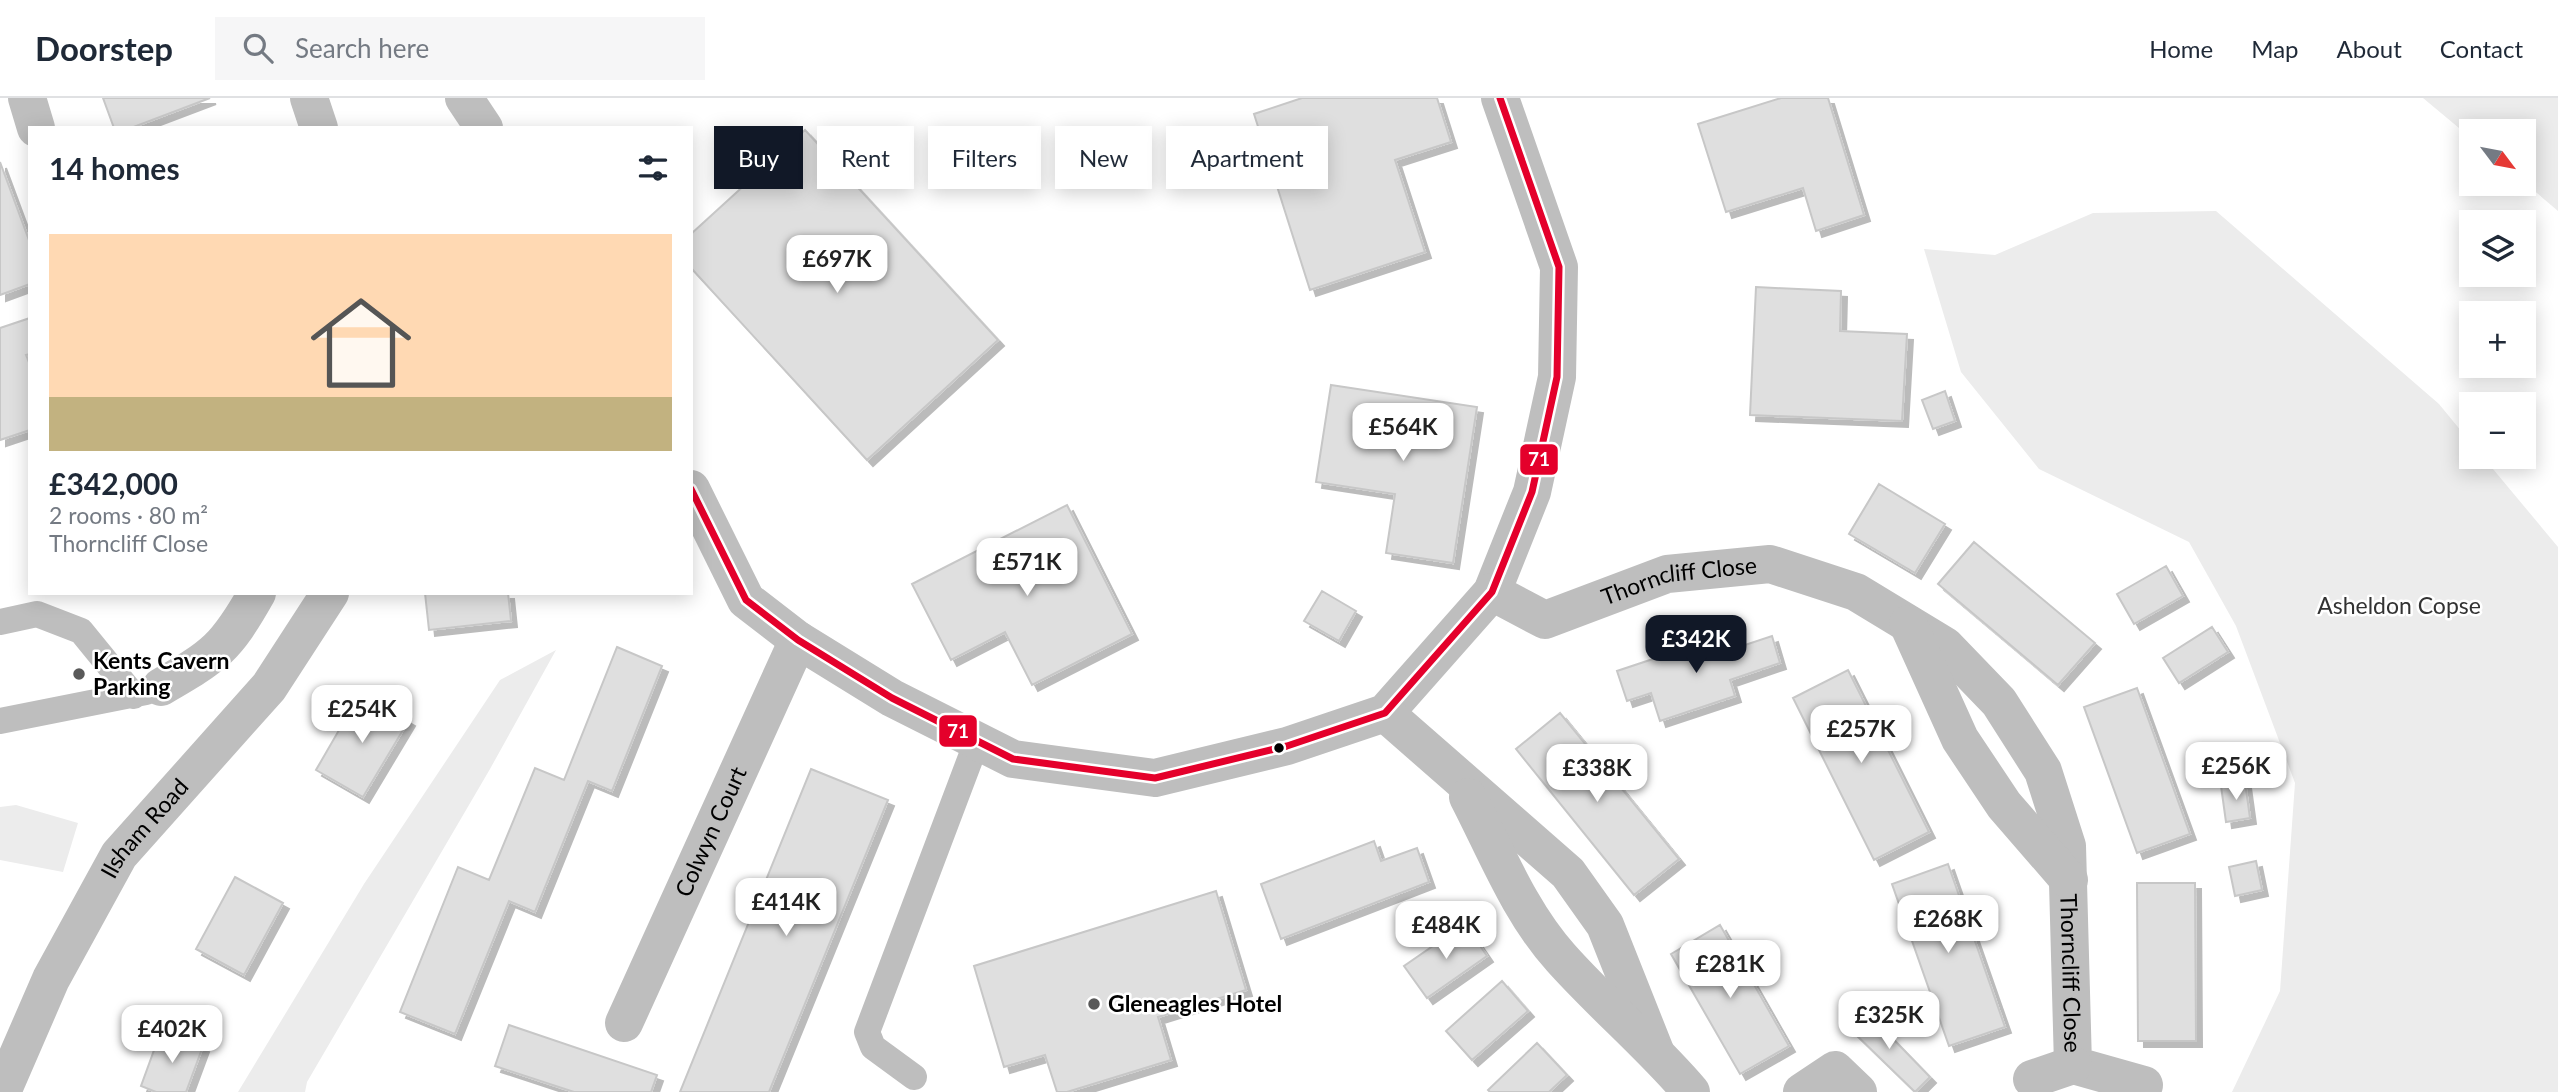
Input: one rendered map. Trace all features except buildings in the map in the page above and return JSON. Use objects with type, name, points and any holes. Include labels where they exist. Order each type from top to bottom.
[{"type":"street","points":[[27,98],[35,126]]},
{"type":"street","points":[[309,98],[318,126]]},
{"type":"street","points":[[464,98],[483,126]]},
{"type":"street","points":[[693,493],[746,600],[798,640],[892,698],[1013,759],[1155,778],[1287,746],[1385,713],[1492,592],[1532,492],[1557,377],[1559,267],[1500,98]]},
{"type":"street","name":"Thorncliff Close","points":[[1492,592],[1545,620],[1667,574],[1770,564],[1856,592],[1945,646],[1999,702],[2043,771],[2067,846],[2073,1065]]},
{"type":"street","points":[[148,692],[209,660],[235,632],[256,595]]},
{"type":"street","name":"Ilsham Road","points":[[2,1092],[51,979],[119,855],[270,687],[329,595]]},
{"type":"street","name":"Thorncliff Close","points":[[1908,624],[1960,739],[2004,805],[2069,880]]},
{"type":"street","name":"Colwyn Court","points":[[624,1023],[798,640]]},
{"type":"street","points":[[1960,739],[1999,702]]},
{"type":"street","points":[[1385,713],[1568,873],[1605,925],[1656,1051]]},
{"type":"street","points":[[2004,805],[2043,771]]},
{"type":"street","points":[[1457,777],[1524,905],[1560,957],[1656,1051],[1691,1092]]},
{"type":"street","points":[[1524,905],[1568,873]]},
{"type":"street","points":[[1560,957],[1605,925]]},
{"type":"street","name":"Thorncliff Close","points":[[2032,1079],[2073,1065],[2144,1085]]},
{"type":"street","points":[[1802,1092],[1835,1070],[1858,1092]]},
{"type":"lane","points":[[0,622],[37,614],[81,631],[148,692]]},
{"type":"lane","points":[[0,721],[148,692]]},
{"type":"lane","points":[[914,1077],[873,1047],[867,1032],[977,741]]},
{"type":"green space","points":[[2423,98],[2558,98],[2558,211],[2536,192],[2536,119],[2459,119],[2459,128]]},
{"type":"green space","name":"Asheldon Copse","points":[[2216,211],[2439,404],[2459,428],[2459,469],[2493,469],[2558,547],[2558,1092],[2232,1092],[2280,991],[2295,783],[2236,626],[2189,542],[2039,469],[1961,372],[1924,249],[1995,255],[2093,213]]},
{"type":"green space","points":[[556,650],[490,769],[307,1082],[305,1092],[238,1092],[364,884],[500,680]]},
{"type":"green space","points":[[16,805],[78,823],[63,872],[0,860],[0,807]]},
{"type":"transit line","name":"71","points":[[693,493],[746,600],[798,640],[892,698],[1013,759],[1155,778],[1287,746],[1385,713],[1492,592],[1532,492],[1557,377],[1559,267],[1500,98]]},
{"type":"place","name":"Kents Cavern Parking","points":[[79,674]]},
{"type":"place","name":"Gleneagles Hotel","points":[[1094,1004]]}]
